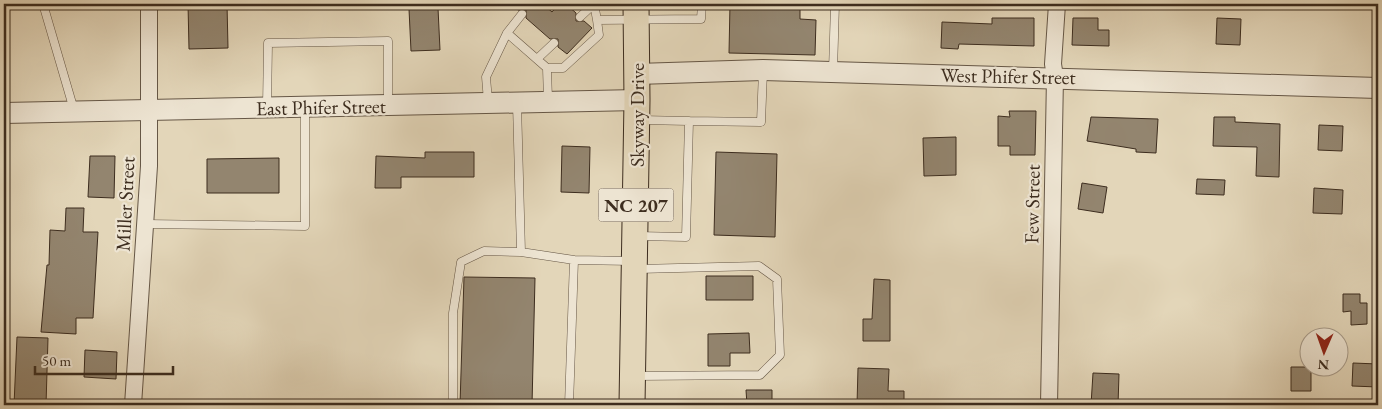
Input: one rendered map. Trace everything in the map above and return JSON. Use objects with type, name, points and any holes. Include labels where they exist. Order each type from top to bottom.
[{"type":"main road","name":"Skyway Drive","points":[[632,405],[637,110],[636,11]]},
{"type":"street","name":"Miller Street","points":[[134,405],[146,224],[149,4]]},
{"type":"street","name":"Few Street","points":[[1049,405],[1056,77],[1053,64],[1057,4]]},
{"type":"street","name":"West Phifer Street","points":[[637,74],[763,70],[1056,77],[1378,88]]},
{"type":"street","name":"East Phifer Street","points":[[4,113],[548,102],[637,110]]},
{"type":"lane","points":[[44,4],[75,112]]},
{"type":"lane","points":[[580,17],[594,4]]},
{"type":"lane","points":[[507,33],[547,68],[563,68],[598,35],[594,4]]},
{"type":"lane","points":[[597,20],[636,11],[701,19],[702,4]]},
{"type":"lane","points":[[833,73],[835,4]]},
{"type":"lane","points":[[488,103],[486,77],[507,33],[522,14]]},
{"type":"lane","points":[[267,108],[268,43],[278,42],[388,41],[388,105]]},
{"type":"lane","points":[[537,59],[554,42]]},
{"type":"lane","points":[[547,68],[548,102]]},
{"type":"lane","points":[[637,110],[689,121],[761,122],[763,70]]},
{"type":"lane","points":[[517,103],[521,252]]},
{"type":"lane","points":[[146,224],[305,226],[305,107]]},
{"type":"lane","points":[[635,236],[686,237],[689,121]]},
{"type":"lane","points":[[453,405],[453,313],[461,262],[484,251],[521,252],[574,260],[634,265],[759,266],[777,279],[780,356],[760,375],[633,376]]},
{"type":"lane","points":[[568,405],[574,260]]},
{"type":"building","points":[[188,4],[227,4],[228,48],[189,49]]},
{"type":"building","points":[[511,4],[543,4],[552,12],[559,4],[566,4],[576,13],[576,21],[584,21],[592,28],[567,54],[558,47],[558,39],[550,39],[526,18],[526,10],[518,10]]},
{"type":"building","points":[[730,4],[800,4],[800,19],[816,20],[815,55],[729,53]]},
{"type":"building","points":[[438,8],[440,50],[411,51],[409,9]]},
{"type":"building","points":[[992,18],[1034,18],[1034,46],[959,44],[958,49],[941,48],[942,22],[992,24]]},
{"type":"building","points":[[1073,18],[1098,18],[1098,30],[1109,30],[1109,46],[1072,45]]},
{"type":"building","points":[[1217,18],[1241,19],[1240,45],[1216,44]]},
{"type":"building","points":[[1009,111],[1036,111],[1035,155],[1010,155],[1010,146],[998,146],[998,116],[1010,117]]},
{"type":"building","points":[[1091,117],[1158,119],[1156,153],[1136,152],[1136,149],[1087,141]]},
{"type":"building","points":[[1214,117],[1235,117],[1235,122],[1280,124],[1279,177],[1256,176],[1257,147],[1213,146]]},
{"type":"building","points":[[1319,125],[1343,126],[1342,151],[1318,150]]},
{"type":"building","points":[[956,137],[956,175],[924,176],[923,138]]},
{"type":"building","points":[[562,146],[590,147],[589,193],[561,192]]},
{"type":"building","points":[[425,152],[474,152],[474,177],[401,177],[401,188],[375,188],[376,156],[425,158]]},
{"type":"building","points":[[716,152],[777,154],[775,237],[714,235]]},
{"type":"building","points":[[90,156],[115,156],[114,198],[88,197]]},
{"type":"building","points":[[279,158],[279,193],[207,193],[207,159]]},
{"type":"building","points":[[1197,179],[1225,180],[1224,195],[1196,194]]},
{"type":"building","points":[[1082,183],[1107,187],[1103,213],[1078,209]]},
{"type":"building","points":[[1314,188],[1343,190],[1342,214],[1313,213]]},
{"type":"building","points":[[66,208],[84,208],[83,232],[98,232],[93,318],[76,318],[76,334],[41,332],[47,265],[49,265],[50,230],[65,231]]},
{"type":"building","points":[[706,276],[753,276],[753,300],[706,300]]},
{"type":"building","points":[[464,277],[535,278],[532,405],[460,405]]},
{"type":"building","points":[[874,279],[890,280],[890,341],[863,341],[863,319],[872,319]]},
{"type":"building","points":[[1343,294],[1360,294],[1360,303],[1367,303],[1367,324],[1351,325],[1351,311],[1343,312]]},
{"type":"building","points":[[749,333],[750,353],[730,353],[730,366],[708,366],[708,334]]},
{"type":"building","points":[[17,337],[48,338],[46,405],[14,405]]},
{"type":"building","points":[[85,350],[117,352],[116,379],[84,377]]},
{"type":"building","points":[[1353,363],[1378,364],[1378,387],[1352,386]]},
{"type":"building","points":[[1291,367],[1300,367],[1300,376],[1311,376],[1311,391],[1291,391]]},
{"type":"building","points":[[858,368],[889,369],[888,391],[904,391],[904,405],[857,405]]},
{"type":"building","points":[[1093,373],[1119,374],[1118,405],[1091,405]]},
{"type":"building","points":[[746,390],[772,390],[772,405],[747,405]]}]
